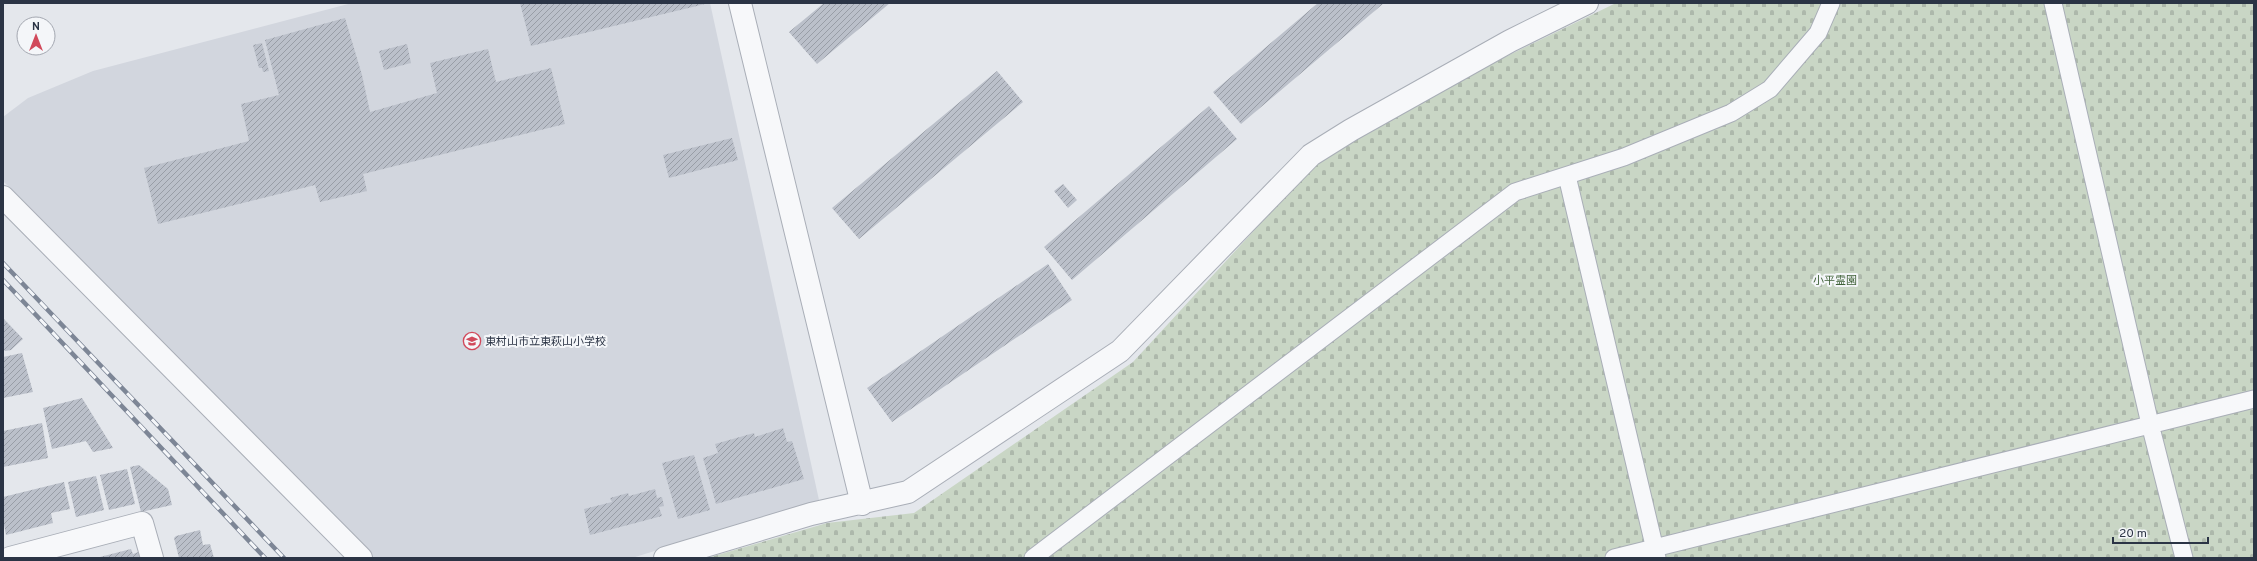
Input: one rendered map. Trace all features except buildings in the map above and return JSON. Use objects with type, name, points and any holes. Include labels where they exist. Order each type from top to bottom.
[{"type":"street","points":[[740,3],[862,504]]},
{"type":"street","points":[[665,558],[811,514],[862,504],[908,492],[1120,351],[1312,155],[1351,130],[1510,41],[1587,3]]},
{"type":"street","points":[[3,197],[361,558]]},
{"type":"street","points":[[10,558],[142,524],[152,558]]},
{"type":"lane","points":[[1033,558],[1515,192],[1624,158],[1731,113],[1770,89],[1818,33],[1831,3]]},
{"type":"lane","points":[[2053,3],[2150,424],[2184,558]]},
{"type":"lane","points":[[1567,176],[1656,553]]},
{"type":"lane","points":[[1614,558],[1656,553],[2150,424],[2254,399]]},
{"type":"shaded area","name":"東村山市立東萩山小学校","points":[[352,3],[710,3],[819,500],[632,558],[373,558],[3,181],[3,117],[28,98],[93,71]]},
{"type":"green space","name":"小平霊園","points":[[1616,3],[2254,3],[2254,558],[707,558],[827,523],[914,513],[1133,362],[1319,160],[1460,79]]},
{"type":"railway","points":[[3,263],[284,558]]},
{"type":"railway","points":[[3,280],[265,558]]},
{"type":"place","name":"東村山市立東萩山小学校","points":[[472,341]]}]
